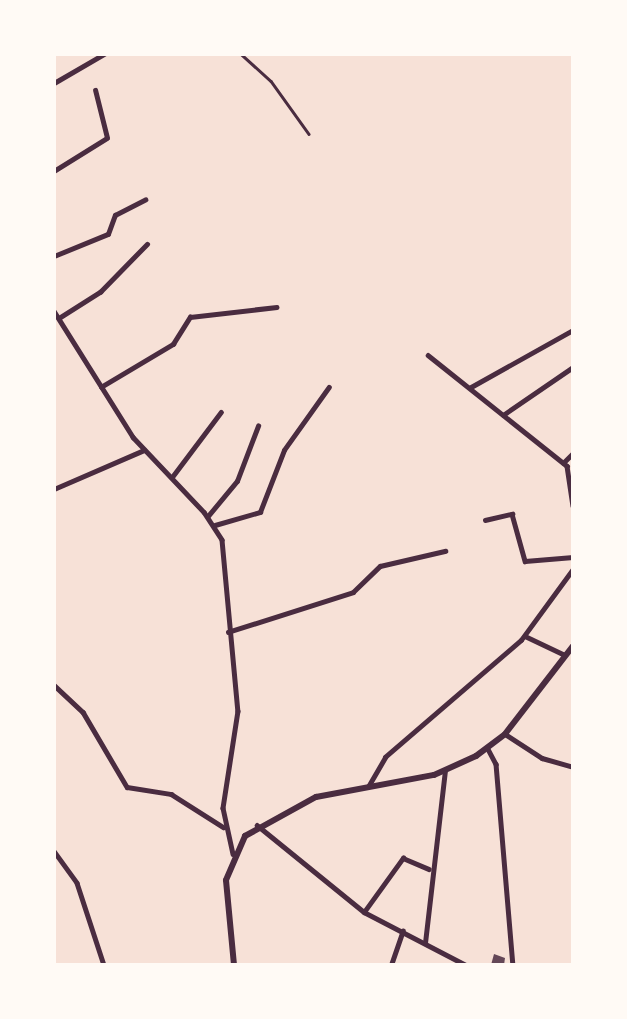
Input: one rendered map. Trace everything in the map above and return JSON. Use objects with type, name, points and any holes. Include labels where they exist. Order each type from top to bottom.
[{"type":"street","points":[[54,83],[104,54]]},
{"type":"street","points":[[54,171],[107,138],[95,90]]},
{"type":"street","points":[[54,256],[108,234],[112,218],[145,200]]},
{"type":"street","points":[[59,318],[100,292],[147,244]]},
{"type":"street","points":[[102,387],[173,344],[190,317],[276,307]]},
{"type":"street","points":[[54,311],[144,450],[208,516],[215,525],[227,554],[228,632],[238,711],[223,827],[233,853]]},
{"type":"street","points":[[471,387],[573,330]]},
{"type":"street","points":[[428,355],[563,463],[571,472],[573,506]]},
{"type":"street","points":[[503,415],[573,367]]},
{"type":"street","points":[[215,525],[260,512],[284,450],[329,387]]},
{"type":"street","points":[[172,477],[222,412]]},
{"type":"street","points":[[208,516],[237,481],[258,426]]},
{"type":"street","points":[[54,489],[144,450]]},
{"type":"street","points":[[563,463],[573,453]]},
{"type":"street","points":[[485,520],[512,514],[525,561],[573,557]]},
{"type":"street","points":[[228,632],[353,592],[380,566],[445,551]]},
{"type":"street","points":[[368,787],[385,757],[525,636],[573,569]]},
{"type":"street","points":[[525,636],[563,654]]},
{"type":"street","points":[[234,965],[224,900],[233,853],[257,825],[316,797],[445,771],[488,749],[505,734],[563,654],[573,646]]},
{"type":"street","points":[[54,685],[83,712],[130,790],[171,794],[223,827]]},
{"type":"street","points":[[505,734],[542,758],[573,767]]},
{"type":"street","points":[[488,749],[496,764],[513,965]]},
{"type":"street","points":[[425,943],[429,869],[445,771]]},
{"type":"street","points":[[257,825],[364,912],[466,965]]},
{"type":"street","points":[[54,851],[77,883],[104,965]]},
{"type":"street","points":[[364,912],[403,858],[429,869]]},
{"type":"street","points":[[391,965],[403,932]]},
{"type":"lane","points":[[240,54],[271,80],[309,134]]},
{"type":"building","points":[[494,954],[505,958],[504,965],[491,965]]}]
